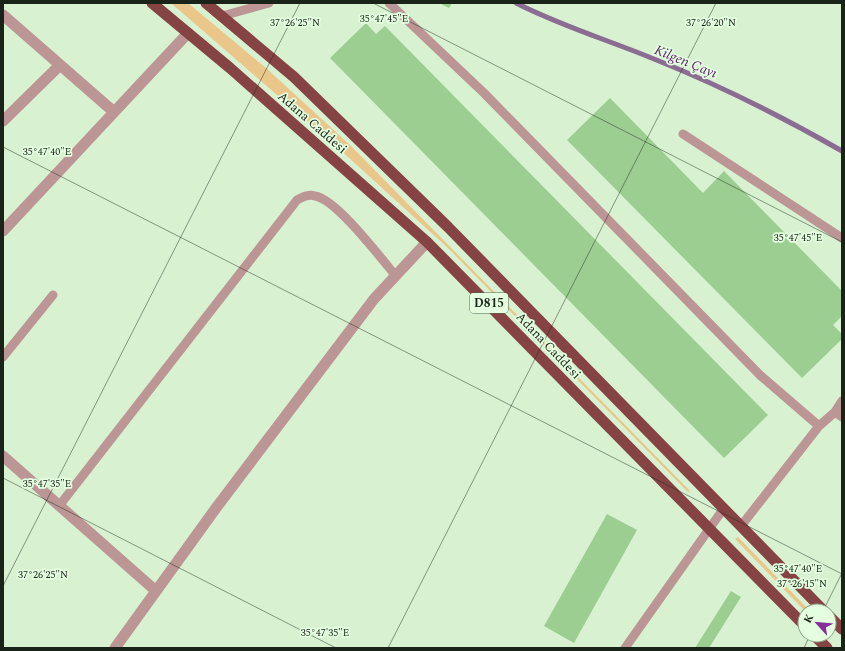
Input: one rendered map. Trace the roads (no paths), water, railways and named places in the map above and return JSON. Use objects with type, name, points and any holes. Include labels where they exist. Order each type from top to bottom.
[{"type":"highway","name":"Adana Caddesi","points":[[152,3],[427,242],[797,618]]},
{"type":"highway","name":"Adana Caddesi","points":[[206,3],[294,77],[448,227],[816,603]]},
{"type":"street","points":[[3,15],[114,112]]},
{"type":"street","points":[[3,231],[188,33]]},
{"type":"street","points":[[3,121],[60,65]]},
{"type":"street","points":[[114,648],[374,299],[427,242]]},
{"type":"street","points":[[3,456],[156,591]]},
{"type":"lane","points":[[222,16],[269,3]]},
{"type":"lane","points":[[389,3],[484,92],[761,376],[819,426]]},
{"type":"lane","points":[[683,134],[842,238]]},
{"type":"lane","points":[[59,506],[297,200],[305,196],[315,196],[324,200],[344,217],[395,275]]},
{"type":"lane","points":[[3,358],[54,295]]},
{"type":"lane","points":[[741,526],[819,426],[838,414],[842,401]]},
{"type":"lane","points":[[625,648],[724,508]]},
{"type":"waterway","name":"Kilgen Çayı","points":[[516,3],[550,19],[637,52],[702,79],[773,113],[842,151]]}]
